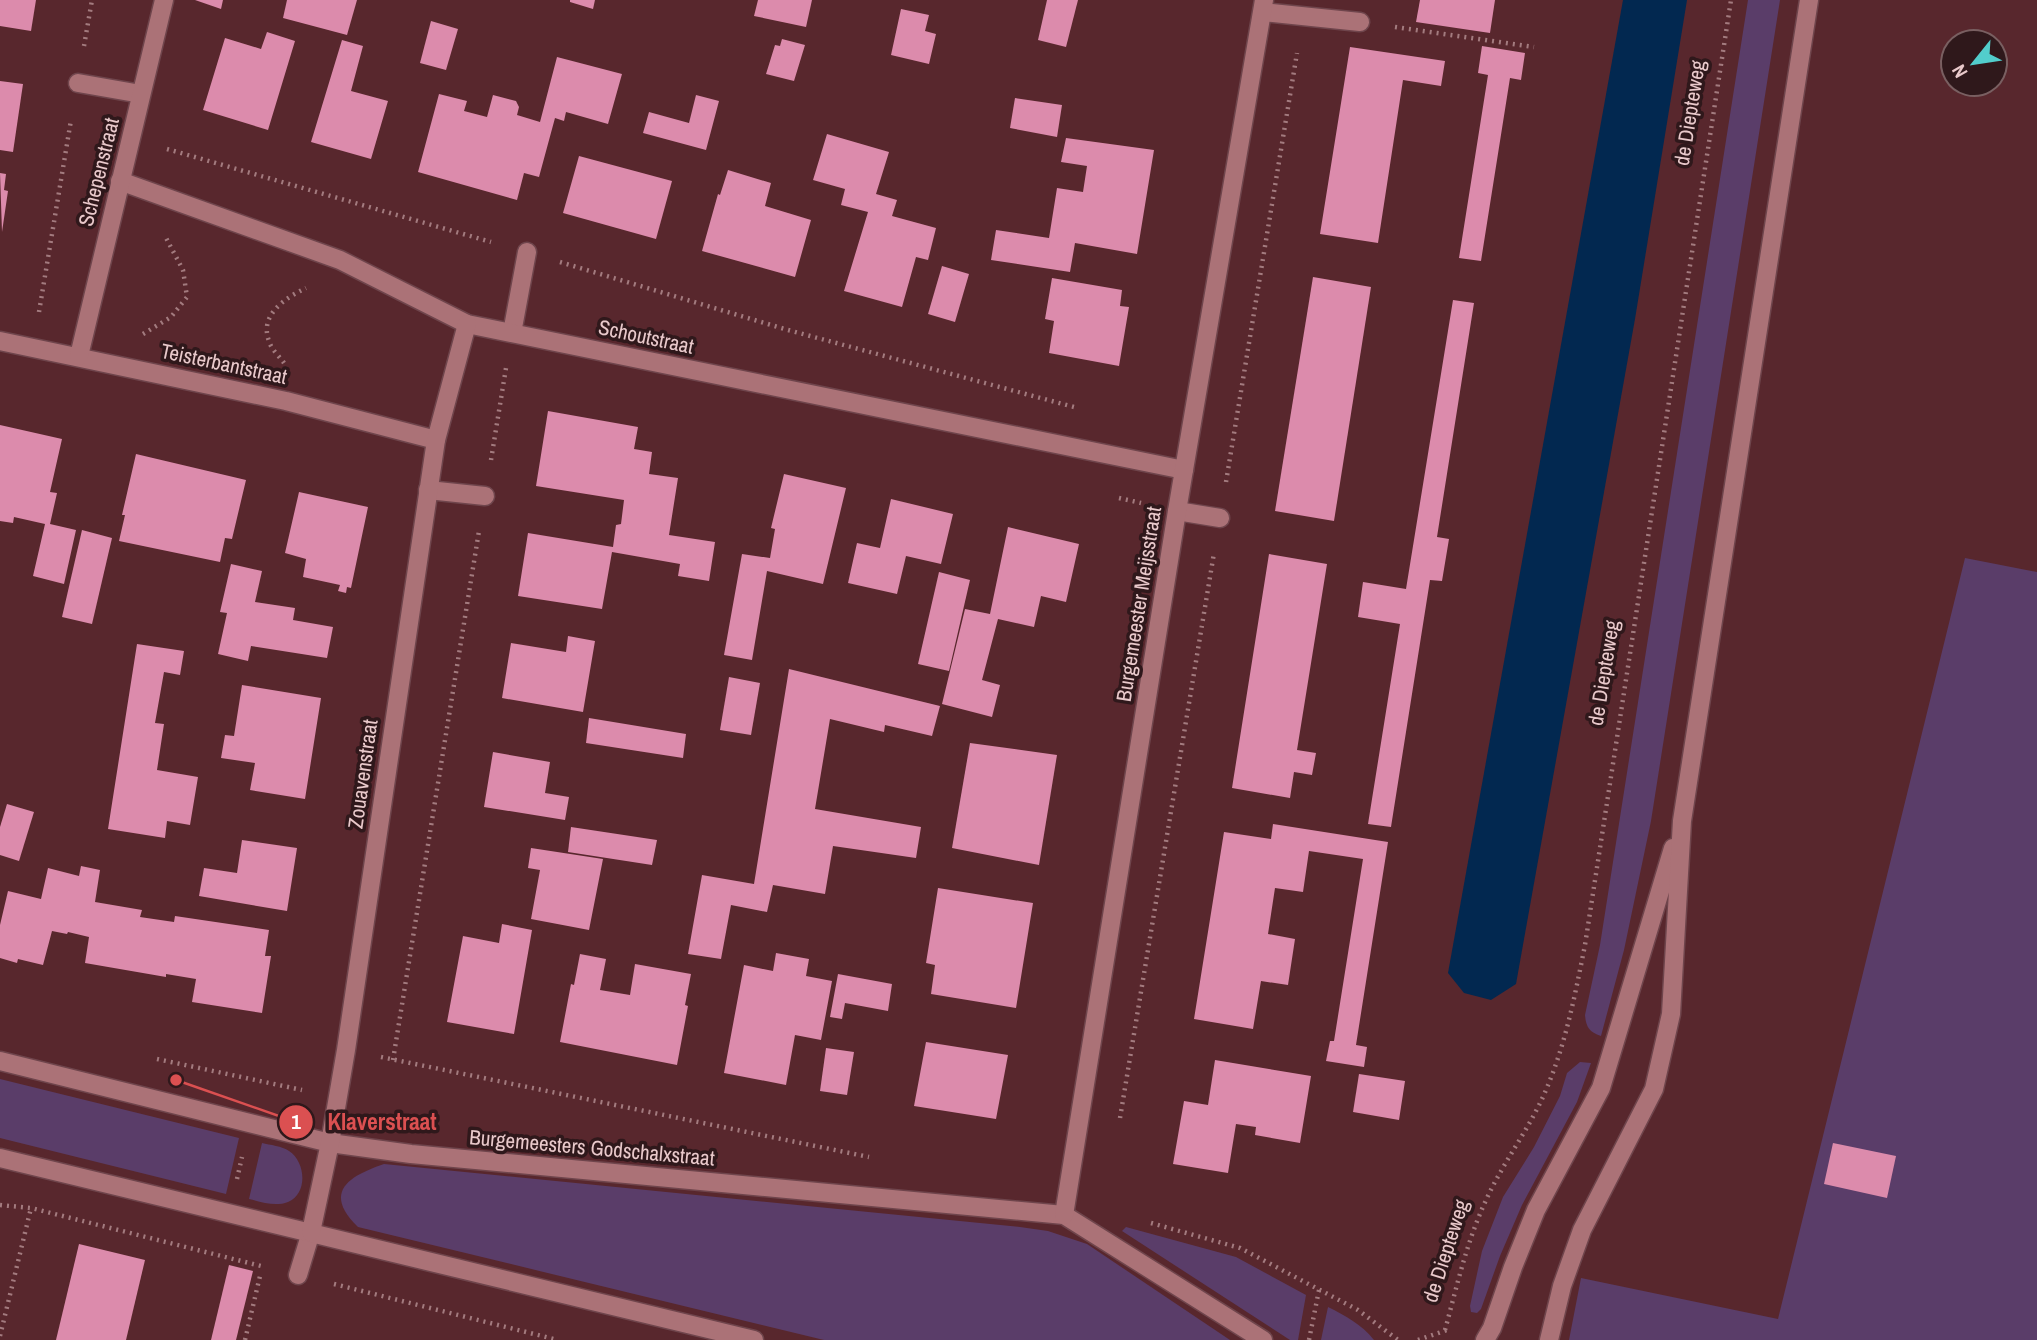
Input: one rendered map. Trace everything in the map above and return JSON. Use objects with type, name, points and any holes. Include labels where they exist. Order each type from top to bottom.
[{"type":"street","name":"Schepenstraat","points":[[79,356],[164,0]]},
{"type":"street","points":[[1549,1340],[1562,1286],[1583,1230],[1654,1089],[1671,1014],[1682,821],[1810,0]]},
{"type":"street","points":[[1264,6],[1303,16],[1360,22]]},
{"type":"street","name":"Burgemeester Meijsstraat","points":[[1064,1215],[1177,511],[1264,6]]},
{"type":"street","points":[[78,83],[141,94]]},
{"type":"street","name":"Schoutstraat","points":[[120,181],[340,260],[467,324],[1184,470]]},
{"type":"street","points":[[512,333],[527,252]]},
{"type":"street","name":"Zouavenstraat","points":[[298,1275],[311,1232],[330,1143],[346,1050],[436,440],[467,324]]},
{"type":"street","name":"Teisterbantstraat","points":[[0,341],[286,401],[436,440]]},
{"type":"street","points":[[428,490],[485,496]]},
{"type":"street","points":[[1177,511],[1220,518]]},
{"type":"street","points":[[1485,1340],[1492,1328],[1536,1210],[1601,1088],[1682,821]]},
{"type":"street","name":"Burgemeesters Godschalxstraat","points":[[0,1061],[330,1143],[411,1154],[1064,1215],[1263,1340]]},
{"type":"street","points":[[0,1158],[754,1340]]},
{"type":"path","points":[[33,347],[92,0]]},
{"type":"path","name":"de Diepteweg","points":[[1445,1330],[1468,1246],[1487,1197],[1546,1091],[1568,1030],[1587,931],[1731,0]]},
{"type":"path","points":[[1120,1120],[1303,16]]},
{"type":"path","points":[[1360,22],[1534,47]]},
{"type":"path","points":[[130,139],[789,330],[1083,409]]},
{"type":"path","points":[[116,364],[125,344],[171,317],[187,297],[183,270],[164,235],[166,197]]},
{"type":"path","points":[[286,401],[284,364],[269,342],[266,326],[273,310],[295,293],[327,279],[340,260]]},
{"type":"path","points":[[393,1060],[512,333]]},
{"type":"path","name":"Burgemeesters Godschalxstraat","points":[[346,1050],[873,1157]]},
{"type":"path","points":[[144,1056],[337,1098]]},
{"type":"path","points":[[221,1256],[249,1123],[262,1081]]},
{"type":"path","points":[[0,1336],[31,1208]]},
{"type":"path","points":[[1149,1222],[1240,1248],[1358,1310],[1398,1340]]},
{"type":"path","points":[[245,1340],[263,1266]]},
{"type":"path","points":[[1309,1340],[1319,1290]]},
{"type":"shaded area","points":[[1748,0],[1780,0],[1651,821],[1624,950],[1601,1036],[1589,1028],[1585,1015],[1600,945]]},
{"type":"shaded area","points":[[1965,558],[2037,572],[2037,1340],[1569,1340],[1581,1278],[1778,1319]]},
{"type":"shaded area","points":[[1580,1062],[1591,1063],[1577,1102],[1522,1205],[1481,1309],[1477,1313],[1471,1312],[1482,1251],[1503,1197],[1534,1147],[1560,1096],[1567,1073]]},
{"type":"shaded area","points":[[0,1079],[239,1138],[226,1194],[0,1138]]},
{"type":"shaded area","points":[[262,1143],[286,1149],[299,1162],[302,1185],[299,1192],[288,1202],[273,1204],[249,1199]]},
{"type":"shaded area","points":[[384,1164],[1048,1231],[1087,1244],[1230,1340],[824,1340],[358,1227],[347,1215],[342,1204],[344,1187],[360,1174]]},
{"type":"shaded area","points":[[1126,1227],[1236,1257],[1306,1295],[1298,1340],[1290,1340],[1122,1231]]},
{"type":"shaded area","points":[[1328,1307],[1353,1321],[1374,1340],[1321,1340]]},
{"type":"water","points":[[1623,0],[1687,0],[1635,319],[1516,984],[1491,1000],[1464,993],[1448,973]]},
{"type":"building","points":[[0,0],[36,0],[31,31],[0,26]]},
{"type":"building","points":[[195,0],[223,0],[221,9]]},
{"type":"building","points":[[287,0],[357,0],[347,35],[283,18]]},
{"type":"building","points":[[570,0],[595,0],[593,9]]},
{"type":"building","points":[[758,0],[812,0],[806,27],[754,16]]},
{"type":"building","points":[[1047,0],[1078,0],[1066,47],[1038,40]]},
{"type":"building","points":[[1420,0],[1495,0],[1490,33],[1416,22]]},
{"type":"building","points":[[901,9],[929,15],[925,31],[936,34],[929,64],[891,55]]},
{"type":"building","points":[[431,21],[458,29],[446,70],[420,63]]},
{"type":"building","points":[[267,32],[295,41],[268,130],[203,110],[225,38],[261,49]]},
{"type":"building","points":[[782,39],[805,45],[794,81],[766,74],[775,45],[780,46]]},
{"type":"building","points":[[342,40],[363,46],[351,91],[388,101],[371,159],[311,142]]},
{"type":"building","points":[[1482,46],[1525,53],[1521,80],[1510,78],[1481,261],[1459,258],[1488,75],[1478,73]]},
{"type":"building","points":[[1350,47],[1445,61],[1441,86],[1403,80],[1378,243],[1320,234]]},
{"type":"building","points":[[557,57],[622,74],[608,124],[566,112],[564,121],[555,118],[539,177],[524,173],[517,200],[418,172],[439,94],[467,101],[464,111],[487,117],[493,95],[516,101],[519,107],[517,115],[540,122]]},
{"type":"building","points":[[0,81],[23,84],[13,152],[0,150]]},
{"type":"building","points":[[696,95],[719,101],[706,150],[643,133],[649,112],[689,123]]},
{"type":"building","points":[[1015,98],[1062,105],[1057,137],[1010,128]]},
{"type":"building","points":[[827,134],[889,152],[876,194],[897,200],[892,216],[936,228],[928,260],[916,257],[902,307],[844,291],[868,212],[841,205],[845,189],[813,180]]},
{"type":"building","points":[[1066,138],[1154,150],[1137,254],[1075,243],[1070,272],[991,260],[996,230],[1049,238],[1057,188],[1083,192],[1087,166],[1061,162]]},
{"type":"building","points":[[579,156],[672,181],[656,239],[563,213]]},
{"type":"building","points":[[728,170],[771,183],[765,206],[811,220],[795,277],[702,251],[718,194],[720,195]]},
{"type":"building","points":[[0,173],[6,174],[4,190],[8,191],[2,232]]},
{"type":"building","points":[[942,266],[969,274],[955,322],[928,314]]},
{"type":"building","points":[[1313,277],[1371,287],[1334,521],[1275,511]]},
{"type":"building","points":[[1052,278],[1122,290],[1120,306],[1129,307],[1119,366],[1049,353],[1054,321],[1045,319]]},
{"type":"building","points":[[1453,300],[1474,303],[1437,537],[1449,539],[1442,581],[1430,580],[1391,827],[1368,824],[1400,624],[1358,617],[1363,582],[1406,589]]},
{"type":"building","points":[[548,411],[638,427],[634,449],[652,452],[649,474],[678,478],[669,535],[715,542],[709,581],[678,576],[680,564],[612,552],[602,609],[518,596],[528,533],[613,547],[616,525],[621,524],[624,500],[536,486]]},
{"type":"building","points":[[0,425],[62,439],[50,492],[57,493],[50,524],[76,530],[64,584],[33,576],[45,524],[14,517],[13,523],[0,521]]},
{"type":"building","points":[[136,454],[246,480],[232,539],[225,538],[220,562],[119,541]]},
{"type":"building","points":[[784,474],[846,488],[823,584],[767,571],[752,660],[724,655],[742,554],[770,558],[775,529],[771,528]]},
{"type":"building","points":[[299,492],[368,507],[351,588],[347,587],[346,593],[338,591],[340,585],[303,577],[306,559],[285,553]]},
{"type":"building","points":[[891,499],[953,514],[941,564],[906,556],[897,594],[848,583],[857,543],[880,548]]},
{"type":"building","points":[[1008,527],[1079,544],[1066,602],[1041,596],[1034,627],[998,619],[982,680],[1000,685],[992,717],[942,704],[965,609],[990,614]]},
{"type":"building","points":[[82,530],[112,538],[92,624],[62,617]]},
{"type":"building","points":[[1269,554],[1327,564],[1297,750],[1316,753],[1312,775],[1294,772],[1290,798],[1232,788]]},
{"type":"building","points":[[231,564],[262,571],[255,602],[295,608],[293,620],[333,627],[327,658],[251,646],[248,661],[218,654],[227,613],[220,612]]},
{"type":"building","points":[[939,572],[970,580],[949,671],[918,664]]},
{"type":"building","points":[[568,636],[595,641],[583,712],[502,698],[511,643],[566,652]]},
{"type":"building","points":[[137,644],[184,651],[180,675],[164,672],[155,723],[164,724],[157,770],[198,777],[190,825],[167,821],[165,838],[108,829]]},
{"type":"building","points":[[789,669],[940,706],[932,736],[885,725],[884,732],[830,719],[815,809],[921,827],[916,858],[833,846],[825,894],[773,885],[767,912],[731,905],[721,959],[688,954],[702,875],[754,884]]},
{"type":"building","points":[[729,677],[760,683],[751,735],[720,730]]},
{"type":"building","points":[[242,685],[321,698],[305,799],[250,790],[255,763],[221,758],[225,735],[234,736]]},
{"type":"building","points":[[589,718],[686,734],[683,758],[586,743]]},
{"type":"building","points":[[970,743],[1057,755],[1039,865],[952,848]]},
{"type":"building","points":[[493,752],[550,762],[545,793],[569,797],[565,820],[484,807]]},
{"type":"building","points":[[7,804],[34,812],[19,861],[0,855],[0,827]]},
{"type":"building","points":[[1273,824],[1388,842],[1356,1045],[1367,1047],[1364,1067],[1326,1061],[1330,1041],[1334,1041],[1363,859],[1309,851],[1303,892],[1275,888],[1268,934],[1295,939],[1288,985],[1261,981],[1253,1029],[1194,1019],[1224,832],[1271,839]]},
{"type":"building","points":[[571,827],[657,840],[652,865],[568,852]]},
{"type":"building","points":[[242,840],[297,848],[287,911],[199,896],[204,868],[237,873]]},
{"type":"building","points":[[531,848],[603,859],[589,930],[531,919],[540,870],[528,868]]},
{"type":"building","points":[[81,866],[100,870],[95,902],[142,910],[140,917],[174,922],[175,916],[269,930],[265,956],[271,956],[262,1013],[192,1002],[196,979],[166,974],[166,977],[85,963],[89,937],[68,932],[52,931],[43,965],[18,959],[17,963],[0,958],[0,925],[8,891],[41,899],[48,868],[79,876]]},
{"type":"building","points":[[938,888],[1033,903],[1016,1008],[931,994],[935,965],[926,963]]},
{"type":"building","points":[[502,924],[532,930],[514,1034],[447,1022],[463,936],[499,943]]},
{"type":"building","points":[[776,953],[809,959],[806,976],[832,981],[821,1040],[795,1035],[786,1085],[724,1073],[744,965],[773,971]]},
{"type":"building","points":[[580,954],[606,959],[600,990],[630,995],[635,964],[691,974],[677,1065],[560,1042],[571,984],[574,985]]},
{"type":"building","points":[[838,974],[892,984],[888,1011],[845,1003],[842,1019],[830,1017]]},
{"type":"building","points":[[926,1042],[1008,1055],[996,1119],[914,1106]]},
{"type":"building","points":[[826,1048],[854,1052],[847,1095],[820,1091]]},
{"type":"building","points":[[1215,1060],[1311,1076],[1300,1143],[1255,1135],[1256,1127],[1236,1124],[1228,1173],[1173,1164],[1184,1101],[1208,1105]]},
{"type":"building","points":[[1359,1074],[1405,1081],[1399,1120],[1353,1112]]},
{"type":"building","points":[[1833,1143],[1896,1156],[1887,1198],[1824,1184]]},
{"type":"building","points":[[79,1244],[145,1260],[126,1340],[56,1340]]},
{"type":"building","points":[[229,1265],[253,1271],[236,1340],[211,1340]]},
{"type":"place","name":"Klaverstraat","points":[[176,1080]]}]
